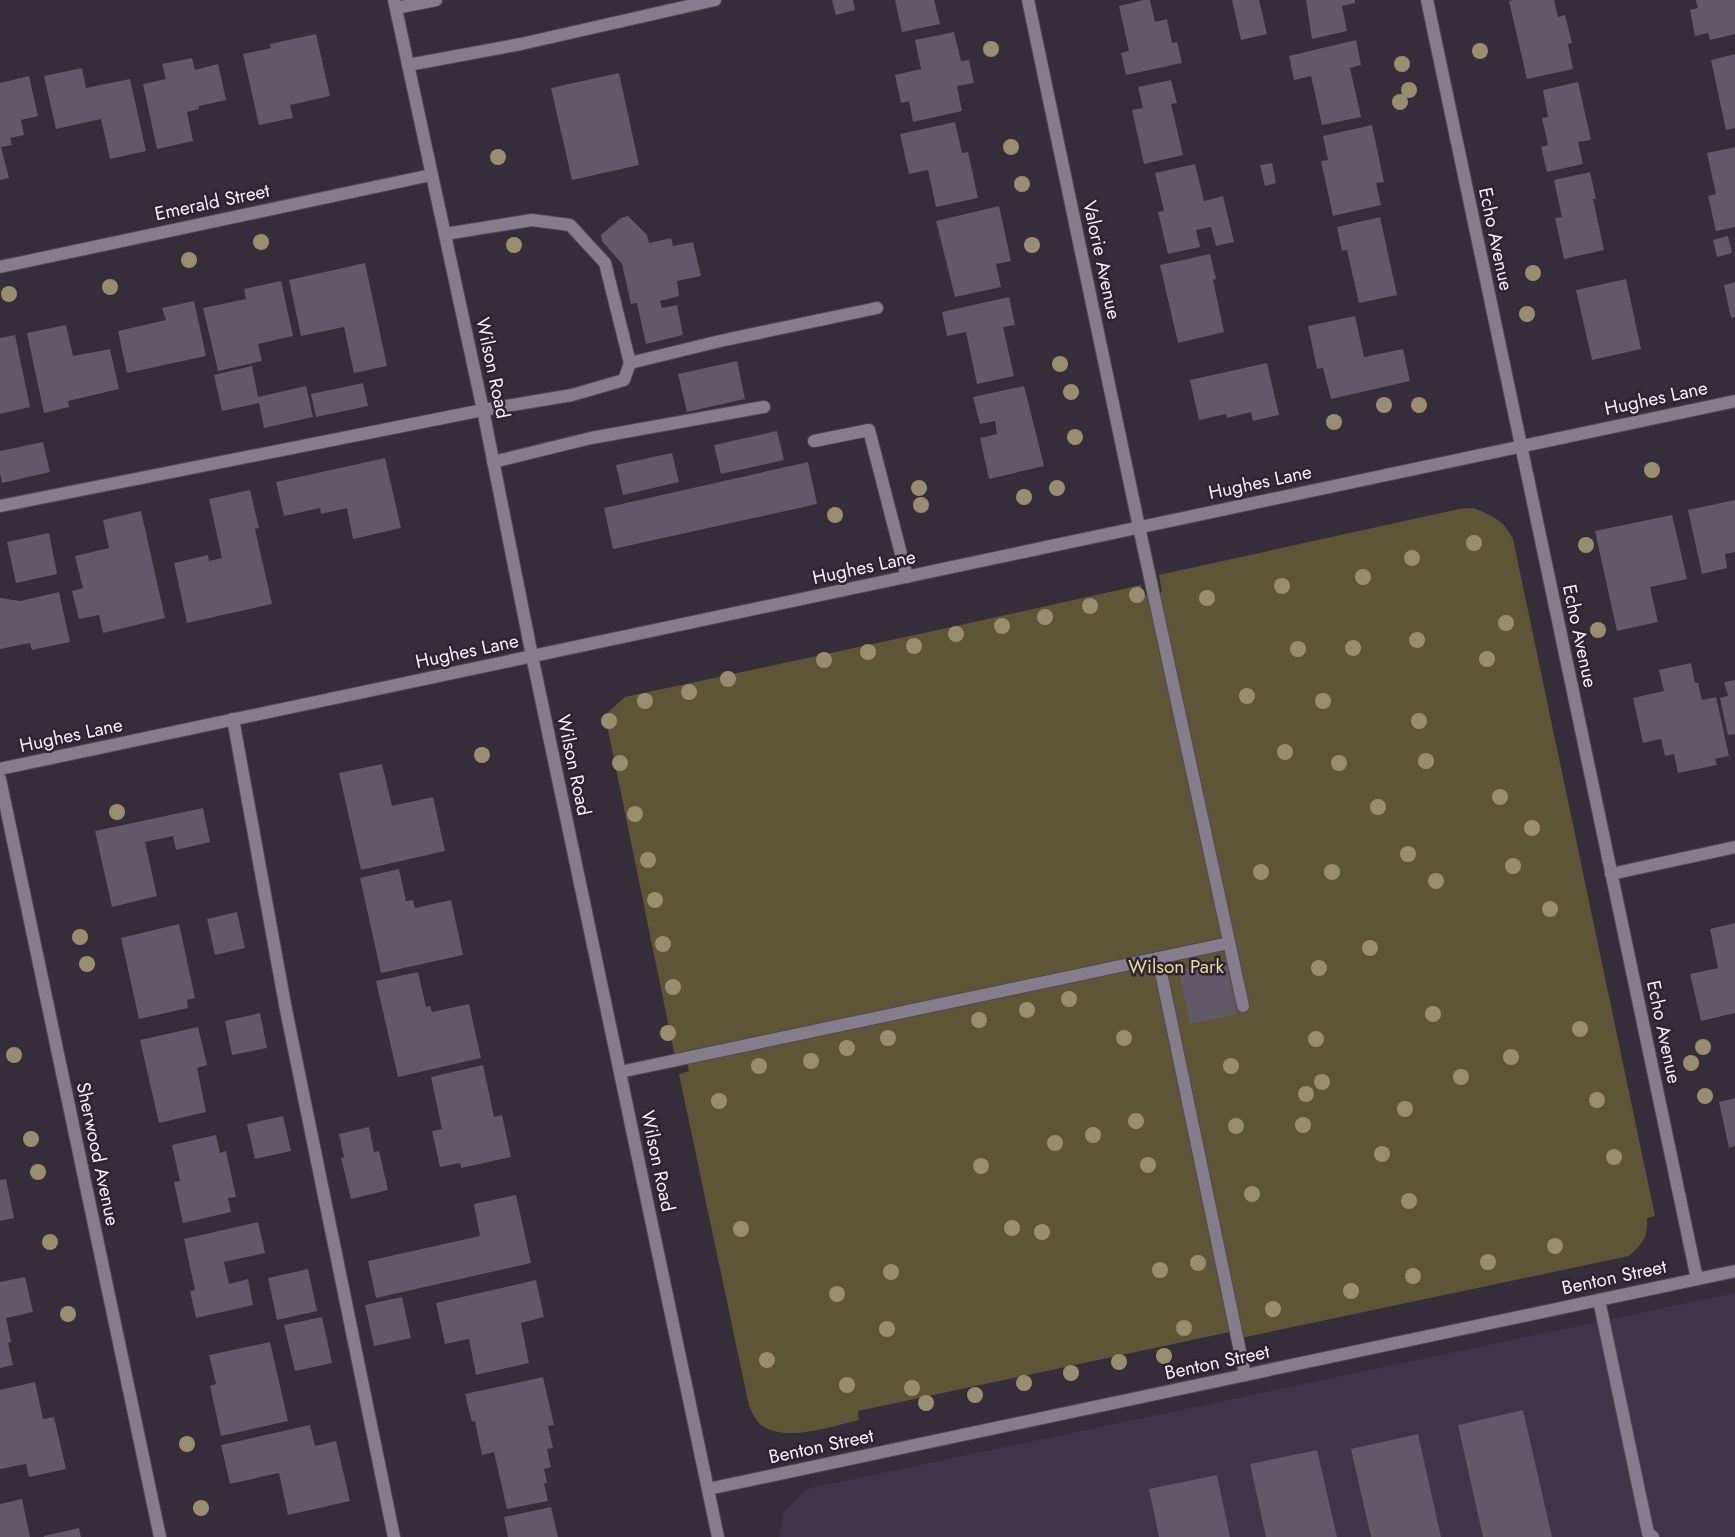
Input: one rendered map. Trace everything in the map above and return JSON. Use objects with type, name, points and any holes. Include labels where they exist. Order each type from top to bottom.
[{"type":"street","points":[[395,4],[436,0]]},
{"type":"street","points":[[408,65],[521,44],[715,0]]},
{"type":"street","name":"Valorie Avenue","points":[[1028,0],[1139,527],[1244,1006]]},
{"type":"street","name":"Echo Avenue","points":[[1427,0],[1697,1279]]},
{"type":"street","name":"Wilson Road","points":[[395,4],[431,175],[446,234],[532,656],[718,1537]]},
{"type":"street","name":"Emerald Street","points":[[0,266],[431,175]]},
{"type":"street","points":[[0,506],[483,410],[572,395],[624,380],[630,363],[605,263],[570,225],[532,220],[446,234]]},
{"type":"street","points":[[630,363],[720,341],[877,308]]},
{"type":"street","name":"Hughes Lane","points":[[0,769],[1735,401]]},
{"type":"street","points":[[493,462],[590,438],[764,407]]},
{"type":"street","points":[[814,441],[868,430],[906,577]]},
{"type":"street","points":[[232,720],[286,1010],[394,1537]]},
{"type":"street","name":"Sherwood Avenue","points":[[0,779],[160,1537]]},
{"type":"street","points":[[1611,874],[1735,847]]},
{"type":"street","points":[[620,1072],[1229,943]]},
{"type":"street","points":[[1158,958],[1245,1375]]},
{"type":"street","name":"Benton Street","points":[[708,1489],[1735,1271]]},
{"type":"street","points":[[1599,1300],[1648,1533],[1653,1537]]},
{"type":"shaded area","points":[[1735,1293],[1735,1537],[779,1537],[784,1512],[806,1489]]},
{"type":"green space","name":"Wilson Park","points":[[1473,508],[1501,523],[1513,539],[1655,1216],[1647,1218],[1647,1231],[1641,1244],[1629,1256],[1241,1338],[1239,1330],[858,1411],[859,1420],[809,1432],[783,1433],[761,1425],[749,1406],[679,1074],[689,1071],[685,1054],[675,1057],[605,715],[625,697],[1141,585],[1143,596],[1162,592],[1159,575],[1459,509]]},
{"type":"building","points":[[832,0],[853,0],[855,10],[836,15]]},
{"type":"building","points":[[895,0],[934,0],[940,24],[902,32]]},
{"type":"building","points":[[1150,0],[1155,22],[1167,19],[1172,43],[1177,42],[1182,63],[1126,75],[1121,53],[1129,51],[1119,6]]},
{"type":"building","points":[[1232,0],[1259,0],[1267,34],[1241,40]]},
{"type":"building","points":[[1306,0],[1355,0],[1355,3],[1342,6],[1347,31],[1312,39]]},
{"type":"building","points":[[1554,0],[1558,17],[1565,15],[1572,43],[1568,44],[1573,69],[1527,79],[1509,1]]},
{"type":"building","points":[[1696,0],[1735,0],[1735,34],[1710,40],[1708,33],[1695,36],[1690,10],[1698,8]]},
{"type":"building","points":[[954,32],[961,61],[969,60],[974,83],[957,86],[962,111],[913,122],[909,101],[901,103],[895,75],[921,69],[915,40]]},
{"type":"building","points":[[316,34],[330,96],[290,105],[293,118],[259,125],[243,54],[271,48],[270,44]]},
{"type":"building","points":[[1356,40],[1361,65],[1350,68],[1361,117],[1322,125],[1311,76],[1294,80],[1289,56]]},
{"type":"building","points":[[1735,54],[1735,128],[1726,130],[1711,60]]},
{"type":"building","points":[[192,58],[195,70],[218,64],[226,100],[199,106],[199,109],[187,112],[193,141],[157,149],[143,84],[166,79],[162,64]]},
{"type":"building","points":[[82,68],[86,88],[130,79],[146,151],[110,159],[101,119],[56,129],[44,76]]},
{"type":"building","points":[[619,73],[639,165],[572,180],[551,88]]},
{"type":"building","points":[[29,76],[38,116],[21,120],[24,135],[10,138],[12,145],[1,147],[9,178],[0,180],[0,83]]},
{"type":"building","points":[[1171,80],[1177,103],[1171,104],[1183,155],[1144,164],[1132,110],[1143,108],[1138,87]]},
{"type":"building","points":[[1578,82],[1591,140],[1578,142],[1583,164],[1547,172],[1541,147],[1548,145],[1542,118],[1548,117],[1543,90]]},
{"type":"building","points":[[955,122],[962,153],[968,152],[978,198],[936,207],[928,170],[909,174],[900,134]]},
{"type":"building","points":[[1372,125],[1384,182],[1376,183],[1381,205],[1333,216],[1321,161],[1328,160],[1323,136]]},
{"type":"building","points":[[1735,147],[1735,227],[1716,231],[1708,196],[1716,194],[1707,153]]},
{"type":"building","points":[[1272,163],[1276,183],[1265,186],[1260,165]]},
{"type":"building","points":[[1195,164],[1204,201],[1223,196],[1234,242],[1216,246],[1211,227],[1196,230],[1200,247],[1168,254],[1158,212],[1164,211],[1155,173]]},
{"type":"building","points":[[1590,172],[1596,199],[1593,199],[1604,250],[1564,259],[1555,218],[1562,217],[1554,180]]},
{"type":"building","points":[[999,206],[1011,261],[996,264],[1001,287],[955,297],[936,221]]},
{"type":"building","points":[[628,216],[647,235],[649,243],[671,238],[673,246],[693,242],[701,276],[677,281],[679,296],[660,301],[662,308],[677,305],[683,335],[646,344],[637,303],[631,304],[622,264],[602,241],[601,235],[621,218]]},
{"type":"building","points":[[1380,217],[1397,295],[1359,303],[1347,250],[1342,251],[1337,227]]},
{"type":"building","points":[[1728,236],[1732,253],[1717,257],[1713,240]]},
{"type":"building","points":[[1210,254],[1216,279],[1213,280],[1224,332],[1178,343],[1160,265]]},
{"type":"building","points":[[365,263],[387,366],[354,373],[344,327],[301,336],[289,280]]},
{"type":"building","points":[[1626,279],[1641,349],[1592,360],[1576,290]]},
{"type":"building","points":[[281,281],[293,336],[258,344],[262,361],[218,371],[203,308],[246,299],[244,289]]},
{"type":"building","points":[[1735,282],[1735,317],[1731,318],[1724,285]]},
{"type":"building","points":[[1009,297],[1015,325],[1003,327],[1014,376],[977,384],[966,332],[947,336],[942,312]]},
{"type":"building","points":[[194,301],[206,356],[127,373],[118,331],[166,320],[162,308]]},
{"type":"building","points":[[1355,316],[1364,357],[1403,349],[1410,381],[1331,399],[1323,368],[1317,369],[1308,326]]},
{"type":"building","points":[[66,325],[73,356],[110,349],[119,389],[68,401],[69,407],[44,413],[27,333]]},
{"type":"building","points":[[15,335],[30,407],[0,414],[0,338]]},
{"type":"building","points":[[737,361],[745,399],[687,412],[678,374]]},
{"type":"building","points":[[1267,363],[1279,415],[1253,421],[1251,412],[1227,418],[1226,414],[1199,420],[1190,380]]},
{"type":"building","points":[[252,366],[258,397],[306,386],[313,417],[264,428],[259,403],[222,411],[214,375]]},
{"type":"building","points":[[363,383],[368,406],[316,417],[311,394]]},
{"type":"building","points":[[1024,386],[1044,466],[989,479],[980,438],[997,434],[995,421],[980,424],[973,397]]},
{"type":"building","points":[[777,431],[784,460],[721,474],[714,445]]},
{"type":"building","points":[[43,442],[50,472],[2,483],[0,451]]},
{"type":"building","points":[[672,453],[679,482],[623,495],[616,465]]},
{"type":"building","points":[[385,458],[401,528],[353,539],[347,508],[321,514],[320,508],[284,516],[276,482]]},
{"type":"building","points":[[808,462],[817,504],[613,549],[604,508]]},
{"type":"building","points":[[250,490],[259,528],[255,529],[272,604],[187,623],[174,563],[208,555],[209,561],[222,558],[209,499]]},
{"type":"building","points":[[1735,500],[1735,552],[1725,554],[1727,568],[1702,574],[1688,510]]},
{"type":"building","points":[[141,511],[165,618],[103,633],[99,615],[79,619],[72,591],[83,588],[75,556],[109,548],[103,520]]},
{"type":"building","points":[[1672,515],[1687,579],[1650,587],[1658,622],[1617,631],[1595,531]]},
{"type":"building","points":[[49,533],[57,574],[16,583],[7,542]]},
{"type":"building","points":[[59,592],[70,642],[32,650],[30,643],[0,649],[0,598],[20,601]]},
{"type":"building","points":[[1691,663],[1695,683],[1698,683],[1702,700],[1716,697],[1729,756],[1715,759],[1717,765],[1678,773],[1674,754],[1665,756],[1661,739],[1643,743],[1633,698],[1664,691],[1659,670]]},
{"type":"building","points":[[1735,680],[1735,734],[1728,735],[1720,698],[1728,696],[1724,682]]},
{"type":"building","points":[[382,764],[392,806],[433,797],[445,851],[361,870],[339,773]]},
{"type":"building","points":[[203,808],[210,842],[176,850],[173,836],[145,842],[157,896],[112,907],[95,831]]},
{"type":"building","points":[[399,869],[406,901],[413,900],[415,908],[451,900],[463,955],[381,973],[360,878]]},
{"type":"building","points":[[237,912],[245,948],[215,955],[207,919]]},
{"type":"building","points":[[1735,923],[1735,1013],[1701,1021],[1690,974],[1718,968],[1710,929]]},
{"type":"building","points":[[179,924],[195,998],[187,1000],[188,1008],[139,1019],[121,938]]},
{"type":"building","points":[[1226,960],[1237,1014],[1190,1024],[1179,971]]},
{"type":"building","points":[[418,972],[426,1007],[430,1006],[432,1012],[469,1004],[481,1058],[398,1077],[376,981]]},
{"type":"building","points":[[260,1013],[267,1048],[232,1055],[225,1021]]},
{"type":"building","points":[[198,1027],[207,1065],[197,1068],[206,1112],[159,1123],[140,1040]]},
{"type":"building","points":[[483,1065],[494,1117],[502,1115],[511,1157],[461,1168],[460,1163],[440,1167],[432,1131],[442,1129],[431,1077]]},
{"type":"building","points":[[1735,1098],[1735,1146],[1729,1148],[1719,1102]]},
{"type":"building","points":[[283,1116],[291,1151],[255,1159],[247,1124]]},
{"type":"building","points":[[369,1127],[374,1152],[379,1151],[388,1190],[351,1199],[341,1158],[344,1157],[339,1134]]},
{"type":"building","points":[[216,1135],[220,1153],[226,1151],[236,1197],[228,1198],[231,1212],[183,1223],[174,1182],[180,1181],[172,1145]]},
{"type":"building","points":[[6,1179],[14,1218],[0,1221],[0,1180]]},
{"type":"building","points":[[516,1195],[531,1263],[376,1298],[368,1261],[480,1236],[474,1204]]},
{"type":"building","points":[[258,1222],[265,1253],[224,1262],[229,1284],[248,1279],[253,1305],[196,1318],[190,1291],[195,1290],[184,1239]]},
{"type":"building","points":[[308,1269],[317,1311],[277,1320],[268,1278]]},
{"type":"building","points":[[25,1277],[33,1312],[6,1318],[11,1342],[8,1343],[13,1365],[0,1368],[0,1282]]},
{"type":"building","points":[[536,1280],[544,1317],[521,1323],[529,1363],[476,1375],[469,1339],[445,1344],[436,1303]]},
{"type":"building","points":[[402,1297],[411,1338],[374,1346],[365,1305]]},
{"type":"building","points":[[322,1317],[332,1363],[295,1371],[284,1325]]},
{"type":"building","points":[[270,1342],[288,1421],[221,1436],[210,1386],[216,1384],[209,1355]]},
{"type":"building","points":[[543,1377],[554,1425],[548,1426],[553,1448],[547,1449],[551,1467],[544,1469],[547,1482],[544,1484],[548,1501],[507,1509],[494,1452],[482,1455],[475,1421],[472,1422],[465,1394]]},
{"type":"building","points":[[35,1382],[43,1419],[54,1417],[66,1469],[29,1477],[26,1464],[0,1469],[0,1390]]},
{"type":"building","points":[[1523,1410],[1552,1537],[1483,1537],[1458,1425]]},
{"type":"building","points":[[310,1425],[315,1446],[336,1441],[350,1501],[288,1515],[279,1473],[230,1484],[221,1445]]},
{"type":"building","points":[[1418,1434],[1441,1537],[1371,1537],[1351,1449]]},
{"type":"building","points":[[1317,1450],[1337,1537],[1266,1537],[1250,1464]]},
{"type":"building","points":[[1217,1475],[1230,1537],[1159,1537],[1149,1489]]},
{"type":"building","points":[[22,1499],[30,1537],[0,1537],[0,1504]]},
{"type":"building","points":[[551,1507],[558,1537],[508,1537],[504,1517]]},
{"type":"building","points":[[79,1528],[81,1537],[44,1537],[44,1536]]}]
